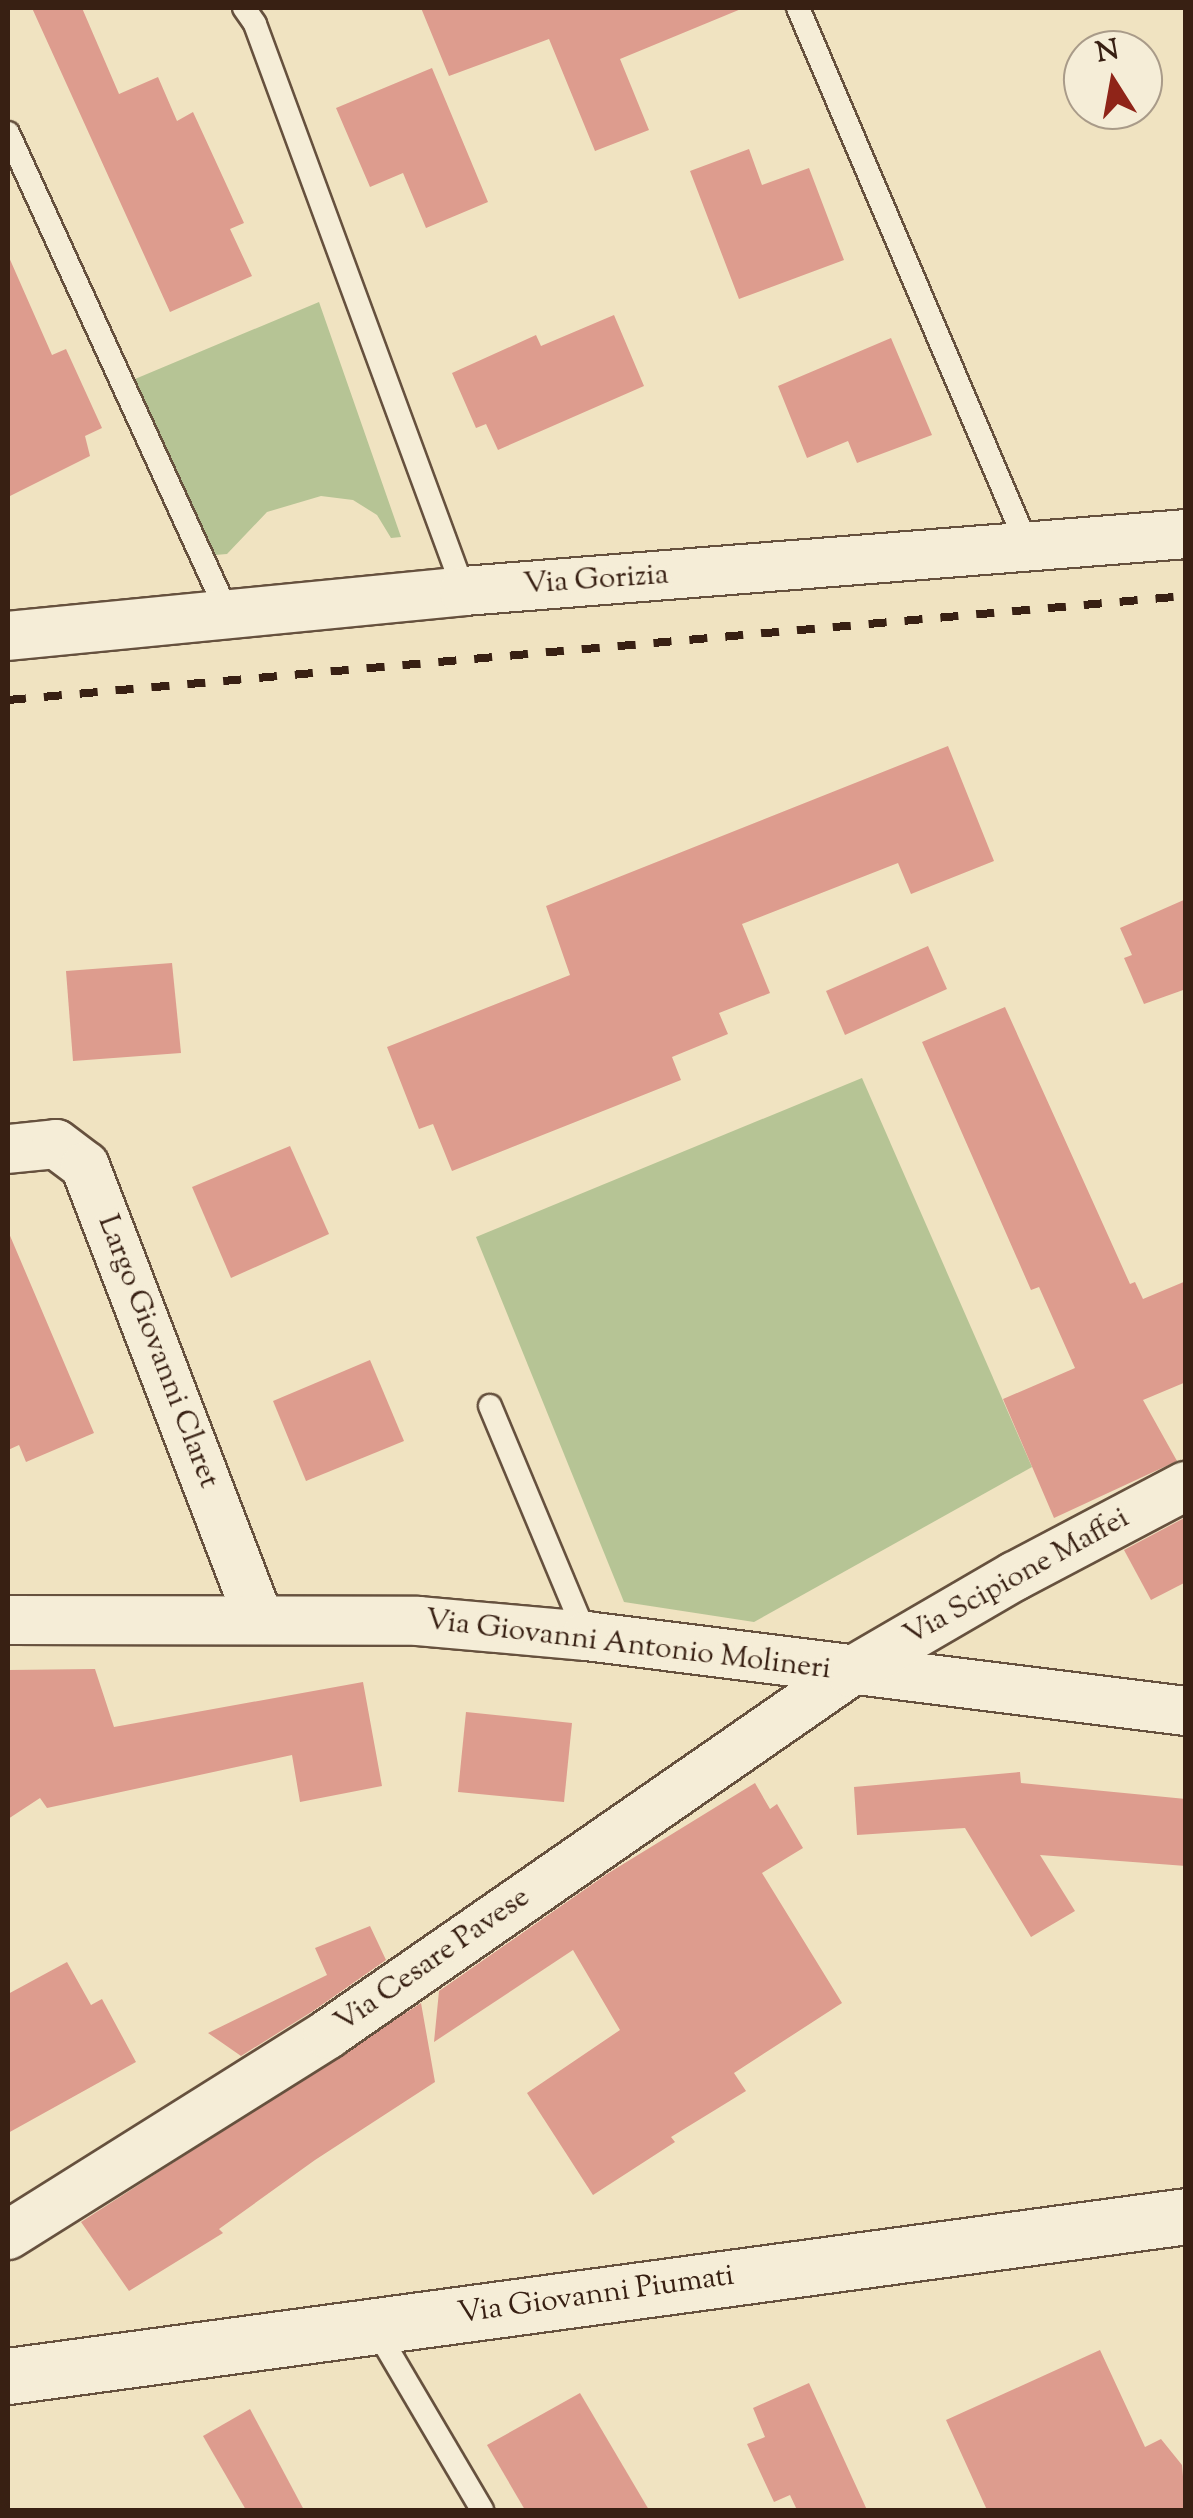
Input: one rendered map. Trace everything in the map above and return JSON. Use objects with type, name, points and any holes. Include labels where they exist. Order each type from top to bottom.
[{"type":"street","name":"Via Gorizia","points":[[8,636],[464,591],[1186,534]]},
{"type":"street","name":"Largo Giovanni Claret","points":[[8,1149],[56,1144],[85,1166],[259,1618]]},
{"type":"street","name":"Via Scipione Maffei","points":[[850,1672],[1014,1576],[1186,1486]]},
{"type":"street","name":"Via Giovanni Antonio Molineri","points":[[8,1620],[418,1621],[586,1636],[1186,1712]]},
{"type":"street","name":"Via Cesare Pavese","points":[[8,2235],[328,2034],[850,1672]]},
{"type":"street","name":"Via Giovanni Piumati","points":[[8,2376],[1186,2216]]},
{"type":"lane","points":[[244,8],[255,24],[464,591]]},
{"type":"lane","points":[[798,8],[1028,547]]},
{"type":"lane","points":[[8,133],[228,614]]},
{"type":"lane","points":[[490,1406],[586,1636]]},
{"type":"lane","points":[[374,2328],[482,2510]]},
{"type":"green space","points":[[319,302],[401,537],[391,538],[377,515],[353,500],[321,496],[267,512],[227,554],[215,555],[135,379]]},
{"type":"green space","points":[[862,1078],[1032,1467],[754,1622],[624,1602],[476,1237]]},
{"type":"building","points":[[32,8],[82,8],[119,94],[158,77],[177,121],[193,112],[244,223],[230,229],[252,276],[170,312]]},
{"type":"building","points":[[421,8],[741,9],[620,59],[649,130],[595,151],[549,39],[449,76]]},
{"type":"building","points":[[432,68],[488,202],[426,228],[403,173],[370,187],[336,108]]},
{"type":"building","points":[[749,149],[762,185],[809,168],[844,260],[739,299],[690,171]]},
{"type":"building","points":[[8,255],[52,355],[66,349],[102,428],[85,436],[90,456],[8,497]]},
{"type":"building","points":[[614,315],[644,386],[498,450],[486,424],[476,428],[452,373],[536,335],[541,346]]},
{"type":"building","points":[[891,338],[932,435],[857,463],[848,441],[807,458],[778,386]]},
{"type":"building","points":[[948,746],[994,861],[911,894],[898,863],[742,924],[770,993],[719,1013],[728,1034],[672,1057],[681,1080],[452,1171],[433,1124],[419,1129],[387,1047],[570,975],[546,906]]},
{"type":"building","points":[[1186,899],[1186,989],[1144,1004],[1124,958],[1132,955],[1120,928]]},
{"type":"building","points":[[928,946],[947,989],[845,1035],[826,991]]},
{"type":"building","points":[[172,963],[181,1053],[73,1061],[66,971]]},
{"type":"building","points":[[1005,1007],[1130,1284],[1135,1282],[1143,1299],[1186,1281],[1186,1382],[1143,1400],[1177,1461],[1054,1518],[1003,1399],[1075,1368],[1039,1287],[1031,1290],[922,1042]]},
{"type":"building","points":[[290,1146],[329,1234],[231,1278],[192,1187]]},
{"type":"building","points":[[8,1231],[94,1433],[26,1462],[19,1445],[8,1450]]},
{"type":"building","points":[[370,1360],[404,1441],[306,1481],[273,1401]]},
{"type":"building","points":[[1186,1517],[1186,1582],[1151,1600],[1124,1550]]},
{"type":"building","points":[[95,1669],[114,1727],[363,1682],[382,1786],[300,1802],[292,1755],[47,1808],[40,1798],[8,1819],[8,1670]]},
{"type":"building","points":[[466,1712],[572,1723],[564,1802],[458,1792]]},
{"type":"building","points":[[1020,1772],[1021,1783],[1186,1799],[1186,1866],[1040,1855],[1075,1911],[1031,1937],[965,1828],[857,1835],[854,1787]]},
{"type":"building","points":[[755,1783],[770,1809],[777,1804],[803,1848],[762,1873],[842,2003],[734,2073],[746,2091],[671,2137],[675,2142],[593,2195],[527,2093],[620,2030],[573,1950],[434,2042],[439,1991],[607,1874]]},
{"type":"building","points":[[370,1926],[386,1960],[313,2011],[241,2056],[208,2033],[327,1975],[315,1948]]},
{"type":"building","points":[[67,1962],[91,2005],[102,1999],[136,2062],[8,2133],[8,1994]]},
{"type":"building","points":[[421,2003],[435,2082],[315,2160],[219,2229],[223,2233],[129,2291],[81,2222]]},
{"type":"building","points":[[1100,2350],[1145,2447],[1161,2439],[1182,2465],[1186,2510],[987,2510],[946,2420]]},
{"type":"building","points":[[809,2383],[867,2510],[797,2510],[790,2495],[774,2502],[747,2444],[765,2437],[753,2408]]},
{"type":"building","points":[[580,2393],[649,2510],[525,2510],[487,2445]]},
{"type":"building","points":[[250,2409],[304,2510],[246,2510],[203,2436]]},
{"type":"railway","points":[[8,700],[1186,596]]}]
